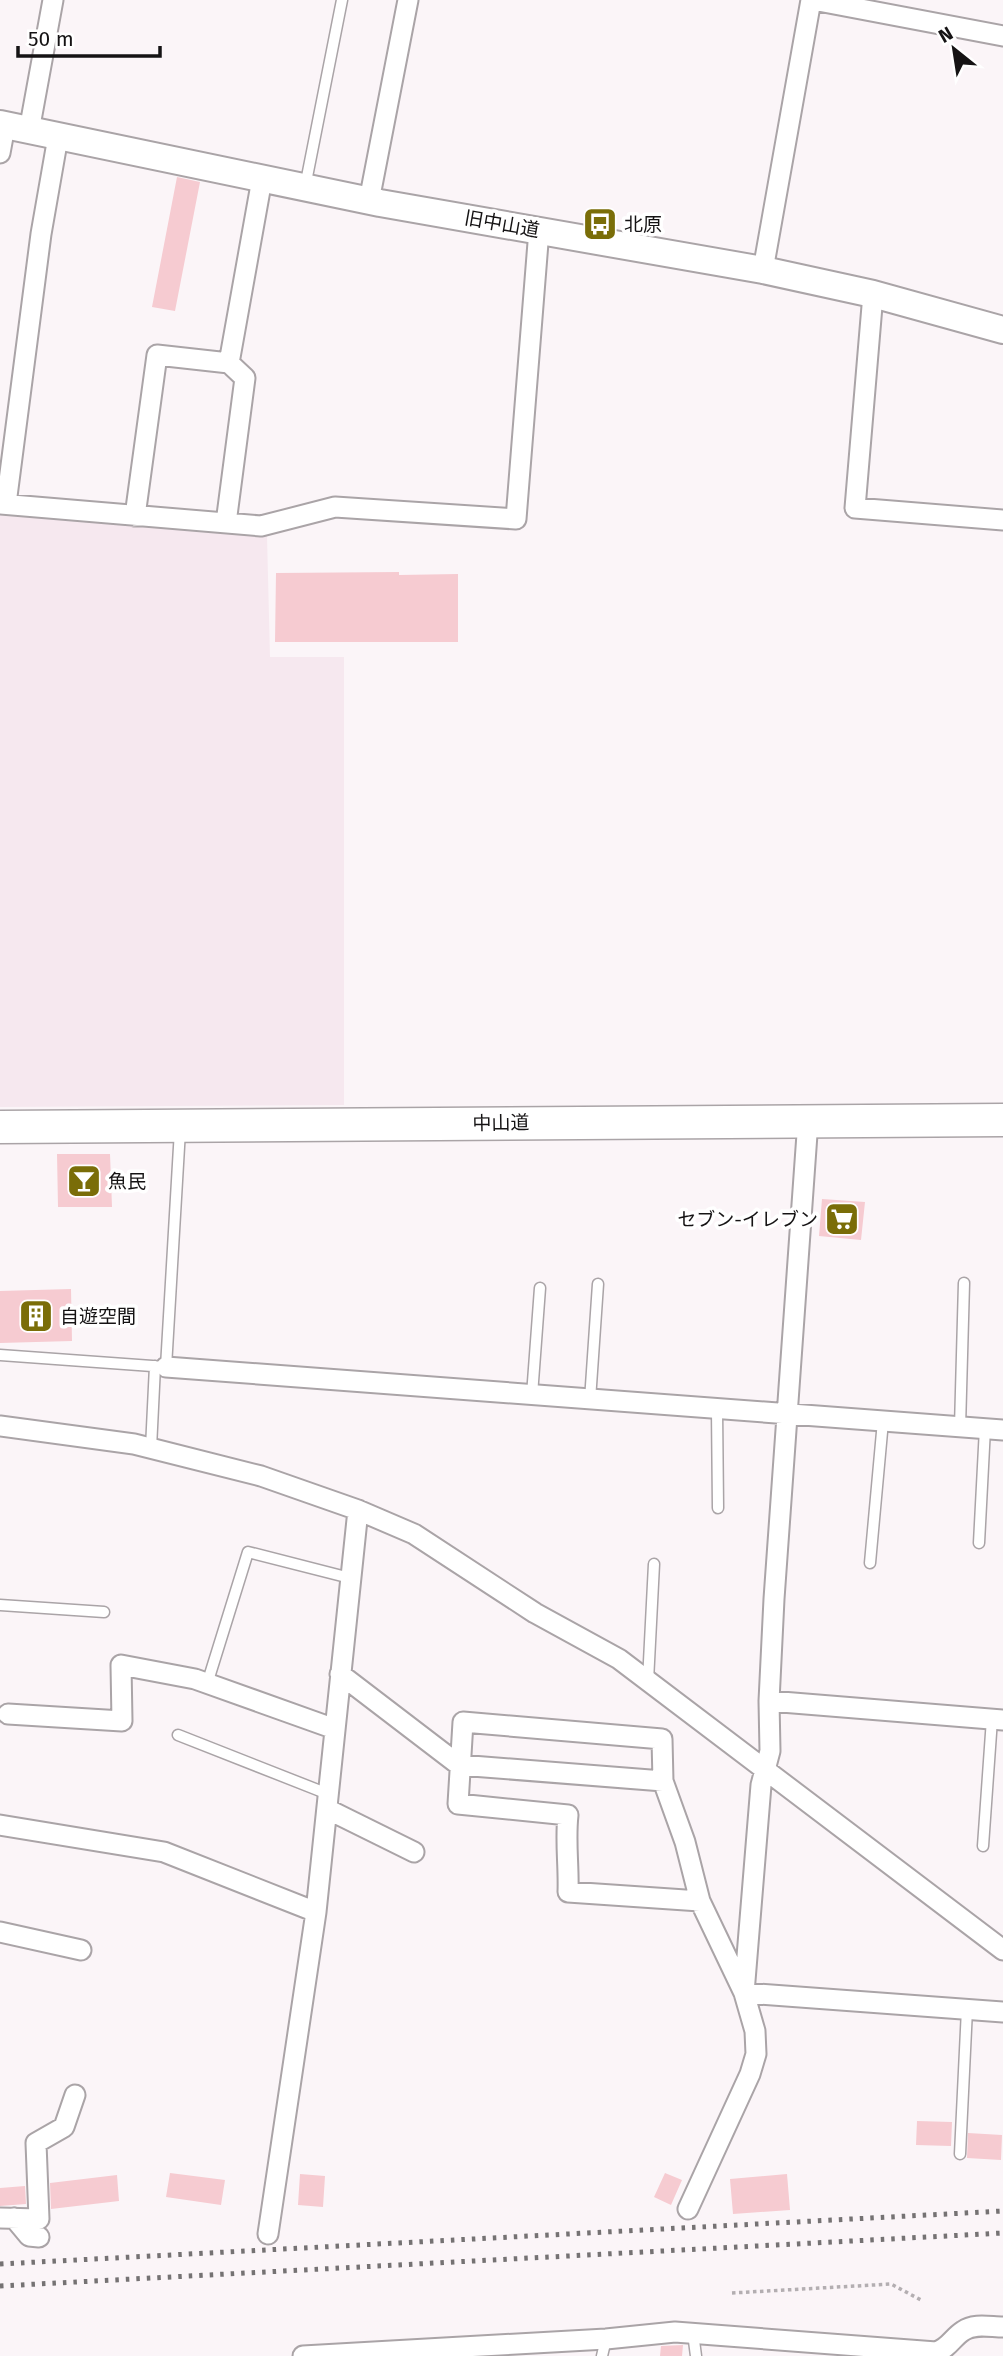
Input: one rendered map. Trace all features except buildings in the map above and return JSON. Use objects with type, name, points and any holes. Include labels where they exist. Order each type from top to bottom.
[{"type":"highway","name":"中山道","points":[[0,1127],[1003,1120]]},
{"type":"main road","name":"旧中山道","points":[[11,127],[369,201],[763,270],[873,294],[1003,330]]},
{"type":"street","points":[[0,153],[53,0]]},
{"type":"street","points":[[369,201],[408,0]]},
{"type":"street","points":[[763,270],[812,0],[1003,36]]},
{"type":"street","points":[[58,136],[41,234],[3,504],[261,526],[335,507],[516,519],[539,230]]},
{"type":"street","points":[[229,363],[261,179]]},
{"type":"street","points":[[873,294],[856,508],[1003,520]]},
{"type":"street","points":[[135,516],[157,355],[229,363],[245,378],[226,523]]},
{"type":"street","points":[[744,1993],[761,1785],[770,1751],[769,1701],[808,1120]]},
{"type":"street","points":[[161,1366],[994,1429]]},
{"type":"street","points":[[0,1426],[151,1448],[261,1476],[358,1510],[414,1534],[535,1613],[600,1647],[1003,1950]]},
{"type":"street","points":[[268,2234],[316,1912],[358,1510]]},
{"type":"street","points":[[8,1714],[122,1721],[121,1665],[207,1684],[335,1729]]},
{"type":"street","points":[[340,1674],[459,1766],[663,1781]]},
{"type":"street","points":[[769,1701],[997,1720]]},
{"type":"street","points":[[688,2209],[750,2074],[756,2054],[755,2031],[744,1993],[700,1901],[685,1842],[663,1781],[662,1740],[463,1723],[458,1804],[568,1815],[565,1843],[570,1855],[568,1892],[700,1901]]},
{"type":"street","points":[[327,1801],[414,1852]]},
{"type":"street","points":[[0,1825],[164,1852],[316,1912]]},
{"type":"street","points":[[0,1932],[81,1950]]},
{"type":"street","points":[[744,1993],[1003,2012]]},
{"type":"street","points":[[7,2218],[39,2218],[36,2143],[64,2127],[75,2095]]},
{"type":"street","points":[[7,2218],[29,2236],[38,2237]]},
{"type":"street","points":[[303,2356],[604,2348],[654,2333],[694,2333],[936,2352],[945,2349],[962,2331],[973,2327],[1003,2327]]},
{"type":"lane","points":[[305,188],[342,0]]},
{"type":"lane","points":[[151,1448],[161,1366],[181,1126]]},
{"type":"lane","points":[[960,1427],[964,1283]]},
{"type":"lane","points":[[590,1400],[598,1284]]},
{"type":"lane","points":[[532,1395],[540,1288]]},
{"type":"lane","points":[[0,1354],[161,1366]]},
{"type":"lane","points":[[718,1410],[718,1508]]},
{"type":"lane","points":[[870,1563],[883,1421]]},
{"type":"lane","points":[[979,1543],[994,1429]]},
{"type":"lane","points":[[207,1684],[248,1552],[350,1577]]},
{"type":"lane","points":[[648,1682],[654,1564]]},
{"type":"lane","points":[[0,1605],[104,1612]]},
{"type":"lane","points":[[983,1846],[997,1720]]},
{"type":"lane","points":[[178,1735],[327,1801]]},
{"type":"lane","points":[[960,2154],[967,2008]]},
{"type":"lane","points":[[694,2333],[696,2356]]},
{"type":"path","points":[[732,2292],[891,2284],[921,2300]]},
{"type":"shaded area","points":[[0,510],[267,536],[270,657],[344,657],[344,1105],[0,1107]]},
{"type":"railway","points":[[0,2264],[1003,2211]]},
{"type":"railway","points":[[0,2286],[1003,2233]]},
{"type":"place","name":"北原","points":[[600,224]]},
{"type":"place","name":"魚民","points":[[84,1181]]},
{"type":"place","name":"セブン-イレブン","points":[[842,1219]]},
{"type":"place","name":"自遊空間","points":[[36,1316]]}]
